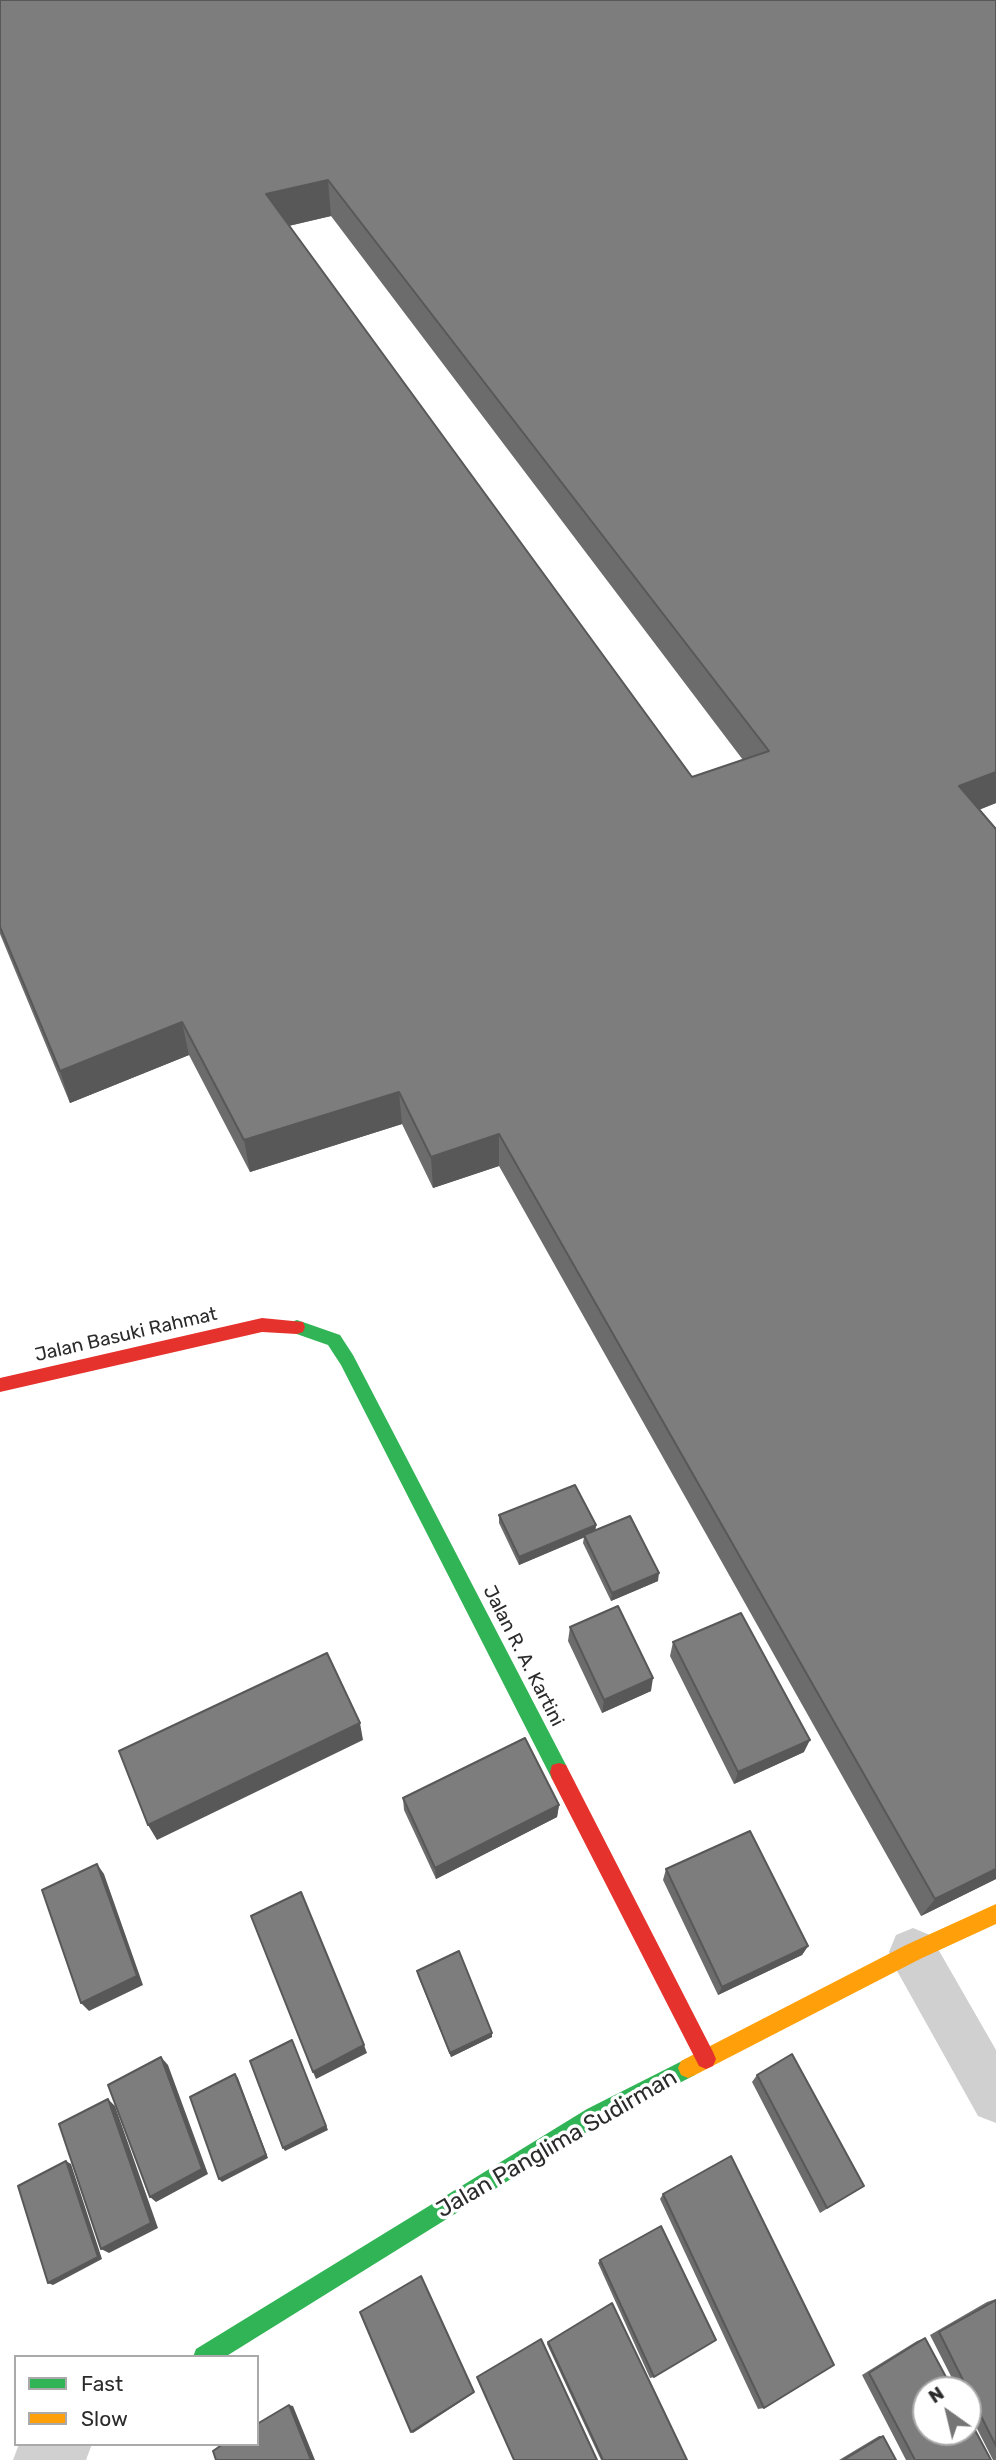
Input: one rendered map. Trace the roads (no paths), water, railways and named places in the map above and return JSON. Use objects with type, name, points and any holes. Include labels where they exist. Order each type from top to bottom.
[{"type":"street","name":"Jalan Basuki Rahmat","points":[[0,1385],[262,1325]]},
{"type":"street","name":"Jalan R. A. Kartini","points":[[262,1325],[305,1328],[334,1340],[347,1360],[706,2059]]},
{"type":"street","name":"Jalan Panglima Sudirman","points":[[207,2355],[594,2116],[913,1952],[996,1914]]},
{"type":"street","points":[[913,1952],[996,2098]]},
{"type":"street","points":[[40,2460],[62,2446]]}]
